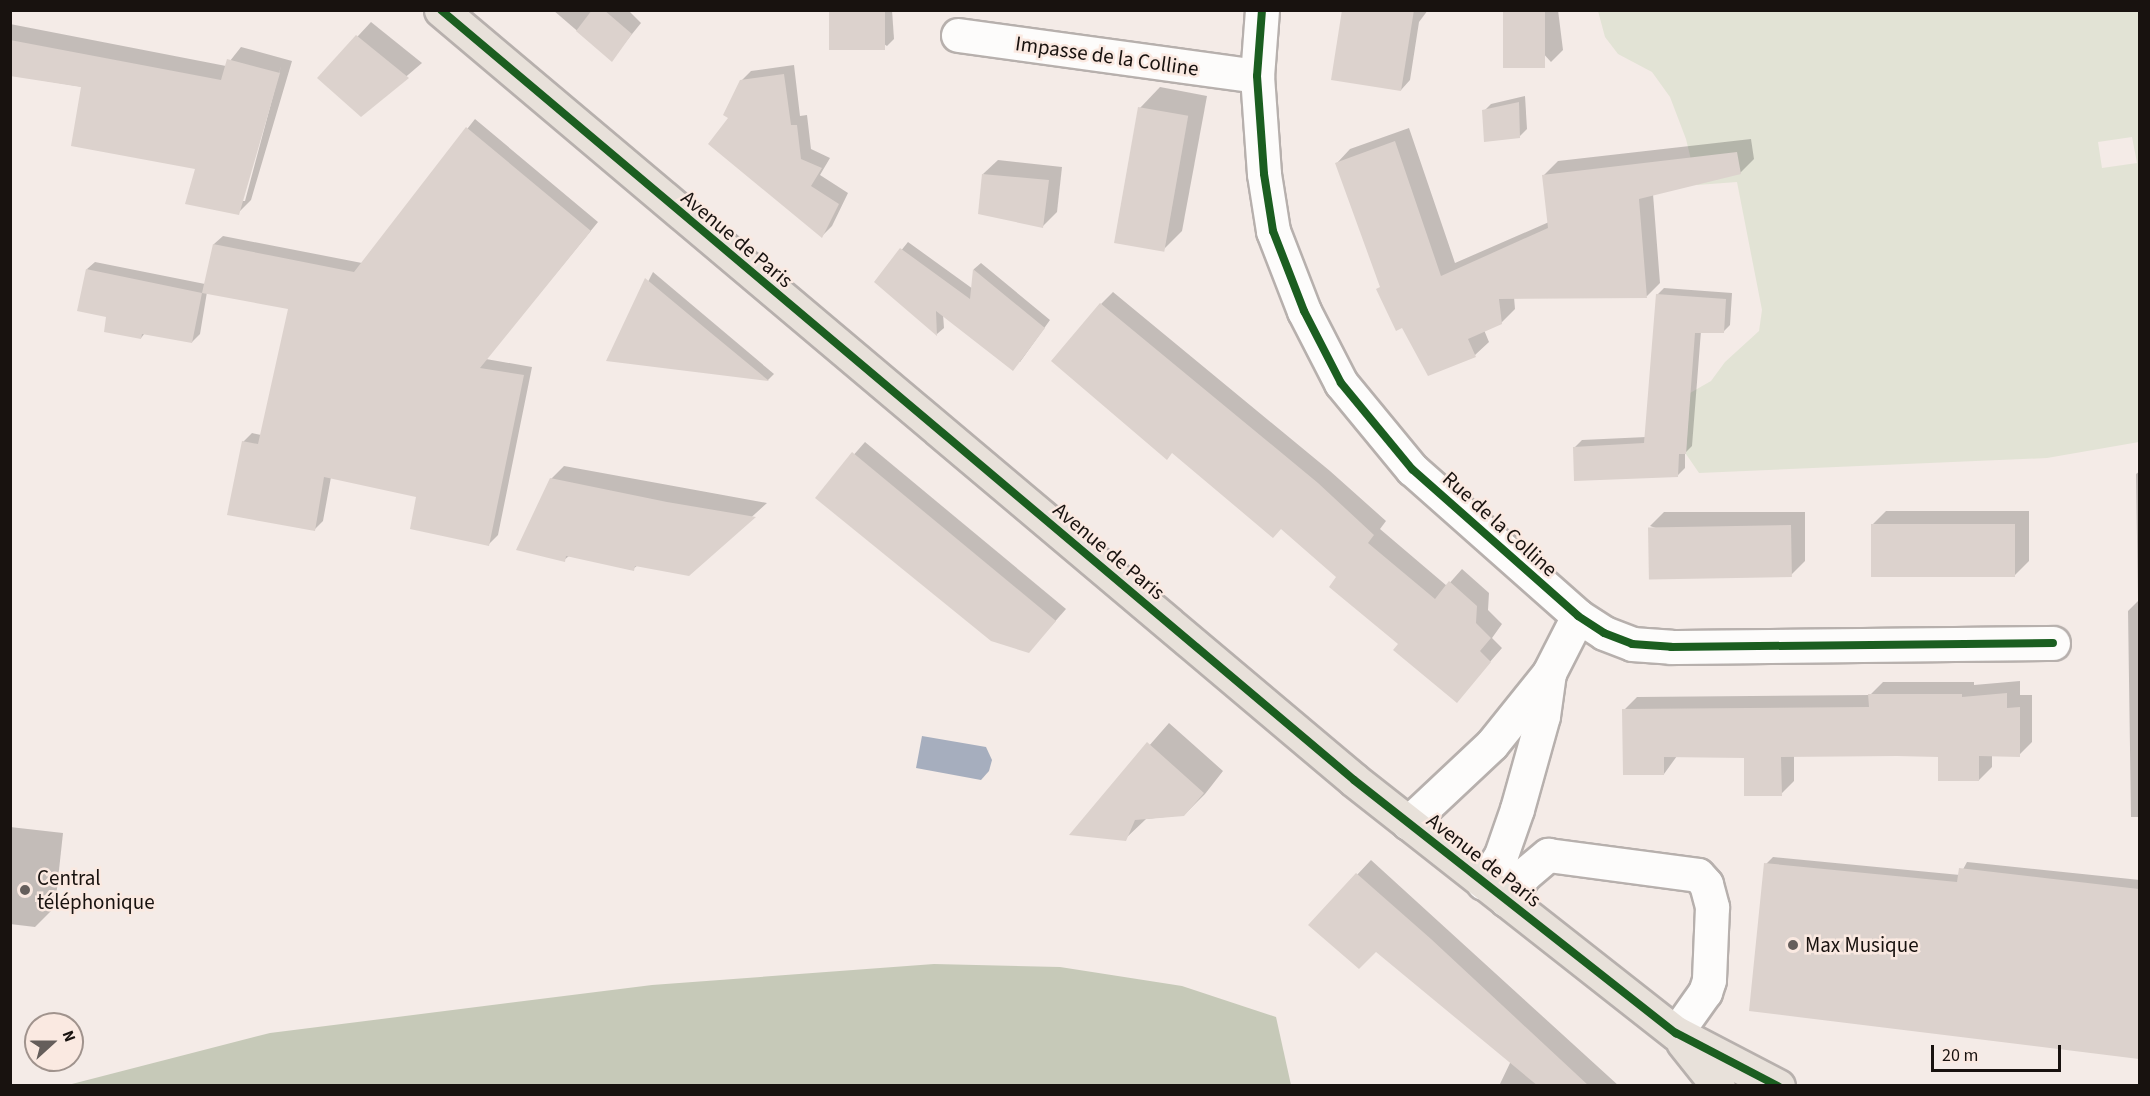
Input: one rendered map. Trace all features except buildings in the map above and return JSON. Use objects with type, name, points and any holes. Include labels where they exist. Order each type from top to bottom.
[{"type":"main road","name":"Avenue de Paris","points":[[441,10],[1408,823],[1676,1033],[1778,1086]]},
{"type":"main road","name":"Avenue de Paris","points":[[1676,1033],[1718,1086]]},
{"type":"street","name":"Rue de la Colline","points":[[1262,10],[1257,76],[1264,174],[1273,231],[1304,311],[1341,383],[1412,469],[1578,616],[1604,633],[1632,644],[1671,647],[2053,643]]},
{"type":"street","name":"Impasse de la Colline","points":[[958,35],[1257,76]]},
{"type":"street","points":[[1408,823],[1472,765],[1549,673],[1578,616]]},
{"type":"street","points":[[1494,891],[1501,855],[1517,808],[1542,716],[1549,673]]},
{"type":"street","points":[[1494,891],[1525,874],[1548,855],[1698,875],[1706,884],[1712,907],[1709,980],[1706,992],[1676,1033]]},
{"type":"shaded area","points":[[1598,11],[2139,11],[2139,442],[2047,458],[1699,473],[1686,454],[1690,393],[1711,381],[1725,362],[1759,331],[1762,310],[1737,182],[1697,185],[1686,139],[1670,97],[1652,72],[1618,54],[1605,37]],"holes":[[[2132,137],[2137,163],[2102,168],[2098,142]]]},
{"type":"green space","points":[[934,964],[1060,967],[1182,986],[1276,1017],[1291,1085],[68,1085],[270,1033],[652,985]]},
{"type":"water","points":[[922,736],[986,747],[992,760],[989,771],[981,780],[916,768]]},
{"type":"cycle path","points":[[441,10],[1354,780],[1676,1033],[1778,1086]]},
{"type":"cycle path","points":[[1262,10],[1257,76],[1264,174],[1273,231],[1304,311],[1341,383],[1412,469],[1578,616],[1604,633],[1632,644],[1671,647],[2053,643]]},
{"type":"place","name":"Central téléphonique","points":[[25,890]]},
{"type":"place","name":"Max Musique","points":[[1793,945]]}]
